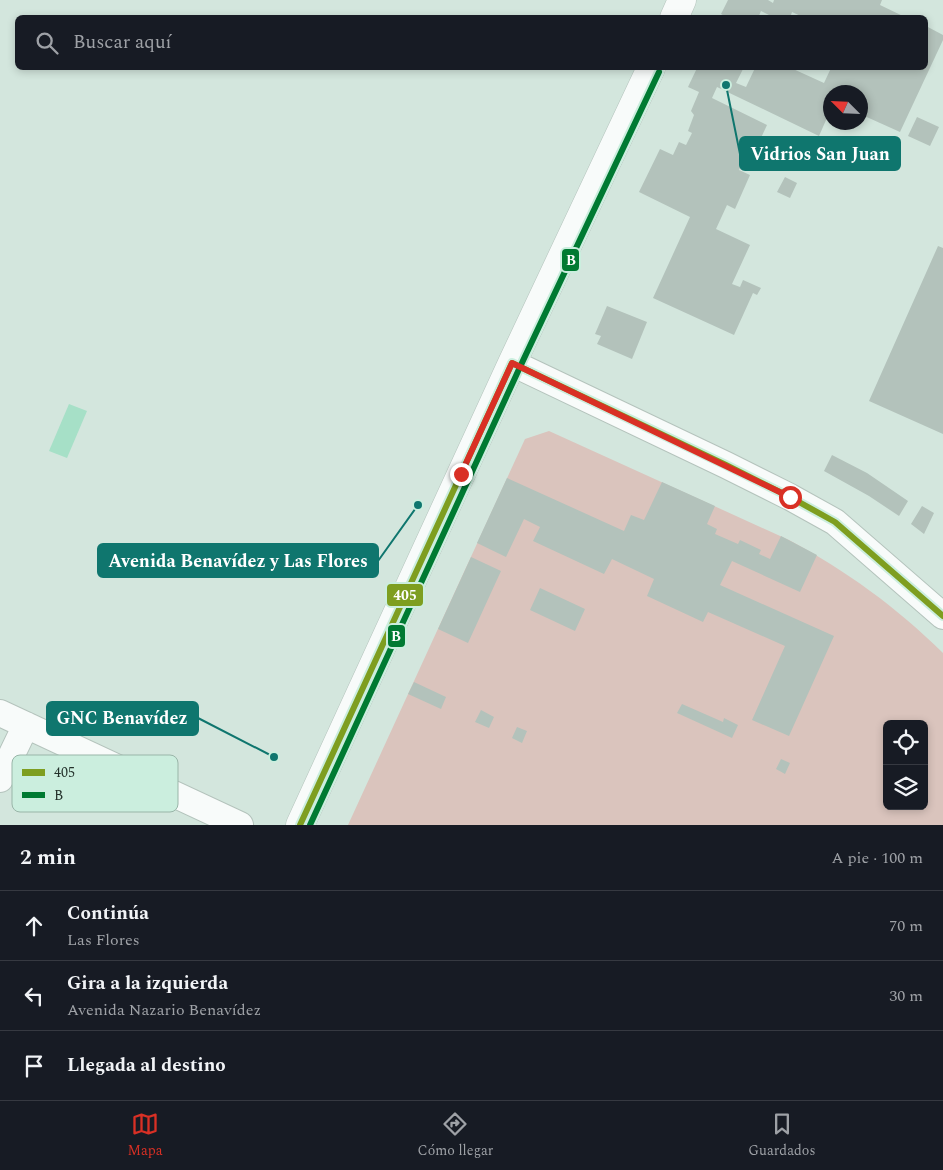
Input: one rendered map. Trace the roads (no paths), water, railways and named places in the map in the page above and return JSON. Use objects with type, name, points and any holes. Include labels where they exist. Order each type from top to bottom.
[{"type":"main road","points":[[675,15],[682,0]]},
{"type":"main road","points":[[300,825],[649,70]]},
{"type":"street","points":[[512,363],[726,465],[835,522],[943,616]]},
{"type":"street","points":[[0,713],[92,755]]},
{"type":"street","points":[[0,780],[26,724]]},
{"type":"street","points":[[178,796],[240,825]]},
{"type":"place","name":"Vidrios San Juan","points":[[726,85]]},
{"type":"place","name":"Avenida Benavídez y Las Flores","points":[[418,505]]},
{"type":"place","name":"GNC Benavídez","points":[[274,757]]}]
